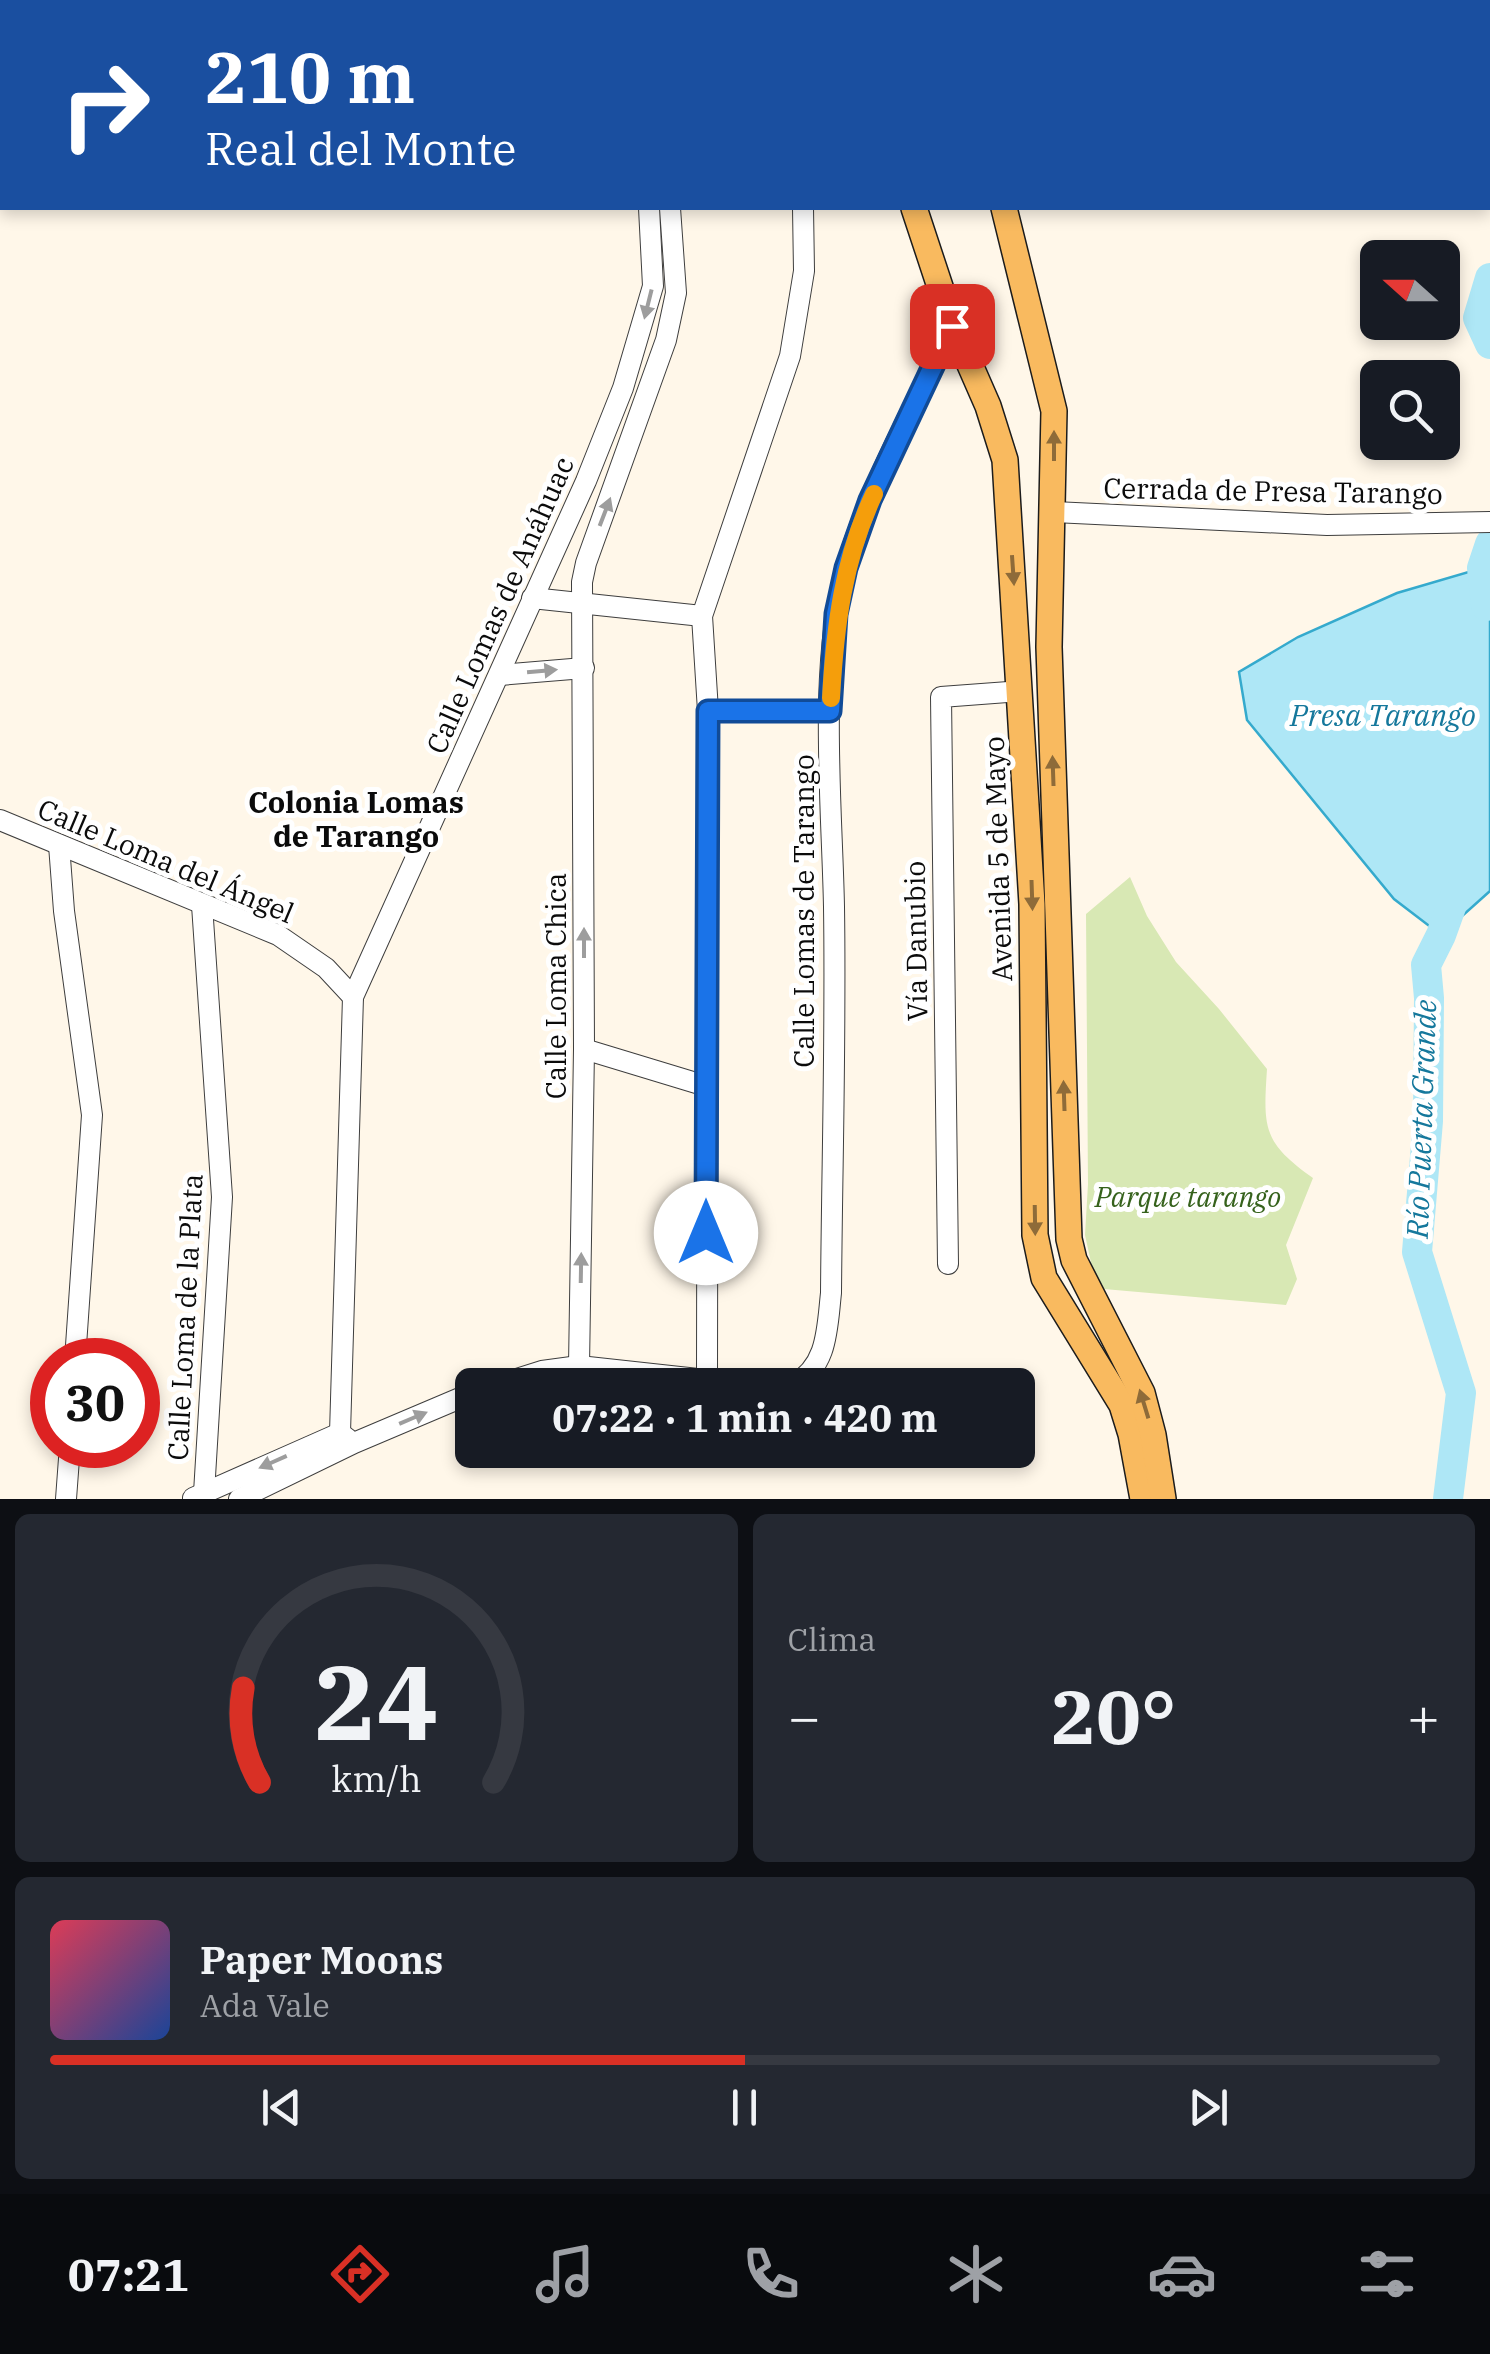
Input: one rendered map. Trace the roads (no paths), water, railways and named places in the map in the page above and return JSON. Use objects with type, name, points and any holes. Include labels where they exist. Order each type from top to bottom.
[{"type":"main road","name":"Avenida 5 de Mayo","points":[[915,210],[952,326],[988,406],[1005,460],[1032,904],[1035,1234],[1044,1278],[1122,1405],[1143,1499]]},
{"type":"main road","name":"Avenida 5 de Mayo","points":[[1004,210],[1054,411],[1049,660],[1068,1239],[1074,1260],[1142,1393],[1154,1435],[1164,1499]]},
{"type":"street","name":"Calle Lomas de Anáhuac","points":[[347,1438],[353,997],[586,481],[653,286],[649,210]]},
{"type":"street","name":"Calle Lomas de Anáhuac","points":[[584,606],[586,562],[666,340],[676,293],[670,210]]},
{"type":"street","points":[[715,1368],[706,1086],[708,711],[702,616],[790,356],[804,271],[803,210]]},
{"type":"street","name":"Calle Lomas de Tarango","points":[[813,1368],[820,1361],[826,1339],[831,1293],[834,958],[830,711],[836,614],[846,568],[870,500],[952,326]]},
{"type":"street","name":"Cerrada de Presa Tarango","points":[[1054,512],[1327,525],[1490,522]]},
{"type":"street","points":[[532,598],[702,616]]},
{"type":"street","name":"Calle Loma Chica","points":[[579,1366],[584,606]]},
{"type":"street","points":[[500,674],[584,668]]},
{"type":"street","name":"Vía Danubio","points":[[948,1264],[941,697],[1021,692]]},
{"type":"street","points":[[708,711],[830,711]]},
{"type":"street","name":"Calle Loma del Ángel","points":[[0,820],[278,935],[326,968],[353,997]]},
{"type":"street","points":[[59,845],[64,911],[92,1115],[77,1338]]},
{"type":"street","name":"Calle Loma de la Plata","points":[[198,1496],[222,1197],[202,905]]},
{"type":"street","points":[[584,1049],[706,1086]]},
{"type":"street","points":[[564,1368],[595,1368]]},
{"type":"street","points":[[198,1496],[455,1399]]},
{"type":"street","points":[[239,1499],[347,1438]]},
{"type":"street","points":[[66,1499],[68,1468]]},
{"type":"water","name":"Presa Tarango","points":[[1482,568],[1490,572],[1490,891],[1441,935],[1394,899],[1247,720],[1239,672],[1298,637],[1397,593]]},
{"type":"waterway","points":[[1490,278],[1478,318],[1490,344]]},
{"type":"waterway","points":[[1486,606],[1482,568],[1490,544]]},
{"type":"waterway","name":"Río Puerta Grande","points":[[1448,1499],[1461,1393],[1417,1252],[1428,1121],[1426,965],[1455,896]]},
{"type":"district","name":"Colonia Lomas de Tarango","points":[[356,820]]},
{"type":"park label","name":"Parque tarango","points":[[1188,1197]]}]
